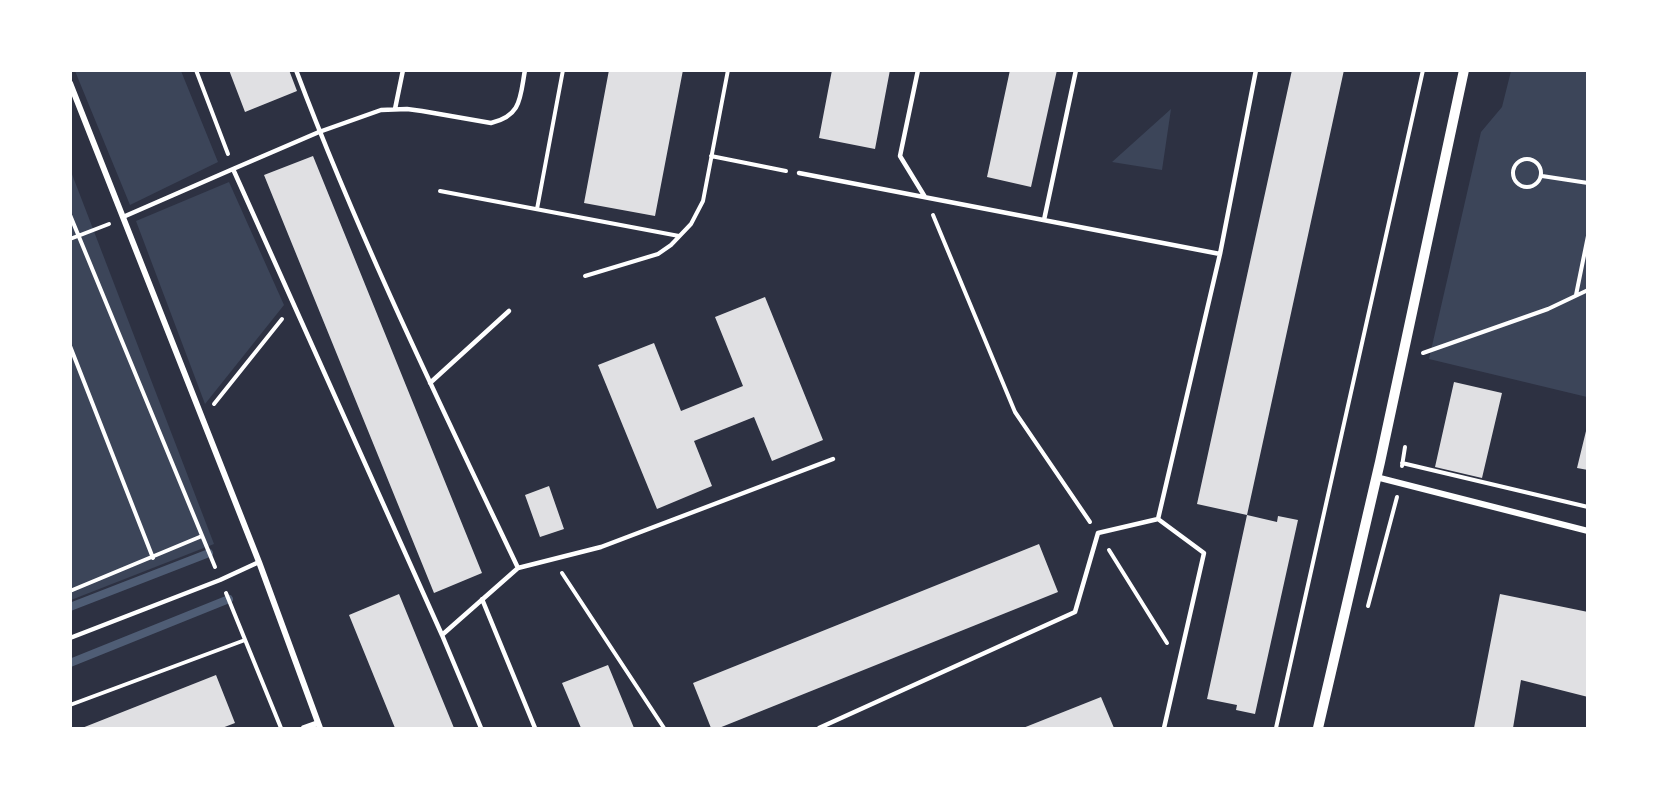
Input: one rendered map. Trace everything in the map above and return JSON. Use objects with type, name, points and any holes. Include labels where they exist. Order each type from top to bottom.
[{"type":"street","points":[[1318,729],[1380,462],[1464,70]]},
{"type":"street","points":[[70,83],[259,562],[319,726],[304,729]]},
{"type":"street","points":[[1376,477],[1587,531]]},
{"type":"lane","points":[[296,70],[319,132],[430,383],[518,568]]},
{"type":"lane","points":[[395,109],[403,70]]},
{"type":"lane","points":[[123,217],[319,132],[381,110],[422,111],[491,123],[503,121],[518,107],[525,70]]},
{"type":"lane","points":[[918,70],[900,156],[925,198]]},
{"type":"lane","points":[[1044,220],[1076,70]]},
{"type":"lane","points":[[1158,519],[1220,254],[1256,70]]},
{"type":"lane","points":[[233,169],[442,635],[481,729]]},
{"type":"lane","points":[[799,173],[1220,254]]},
{"type":"lane","points":[[430,383],[509,311]]},
{"type":"lane","points":[[442,635],[518,568],[601,547],[833,459]]},
{"type":"lane","points":[[819,729],[1075,612],[1098,533],[1158,519],[1204,553],[1164,729]]},
{"type":"lane","points":[[70,638],[220,580],[259,562]]},
{"type":"lane","points":[[482,599],[535,729]]},
{"type":"path","points":[[196,70],[233,169]]},
{"type":"path","points":[[537,209],[563,70]]},
{"type":"path","points":[[585,276],[658,254],[691,224],[699,210],[728,70]]},
{"type":"path","points":[[1276,729],[1423,70]]},
{"type":"path","points":[[711,156],[799,173]]},
{"type":"path","points":[[1532,159],[1541,167],[1542,176],[1534,187],[1522,188],[1514,180],[1513,168],[1521,160],[1532,159]]},
{"type":"path","points":[[1542,176],[1587,183]]},
{"type":"path","points":[[440,191],[679,236]]},
{"type":"path","points":[[925,198],[1015,412],[1098,533],[1179,661]]},
{"type":"path","points":[[70,215],[281,729]]},
{"type":"path","points":[[70,238],[123,217]]},
{"type":"path","points":[[1576,295],[1587,236]]},
{"type":"path","points":[[1420,354],[1548,309],[1587,290]]},
{"type":"path","points":[[202,419],[294,304]]},
{"type":"path","points":[[70,346],[153,558]]},
{"type":"path","points":[[1380,462],[1402,463],[1587,507]]},
{"type":"path","points":[[1368,606],[1400,484],[1402,463]]},
{"type":"path","points":[[70,591],[202,536]]},
{"type":"path","points":[[553,559],[664,729]]},
{"type":"path","points":[[70,705],[245,640]]},
{"type":"shaded area","points":[[75,71],[181,71],[218,162],[130,205]]},
{"type":"shaded area","points":[[1511,71],[1587,71],[1587,397],[1429,359],[1481,132],[1502,107]]},
{"type":"shaded area","points":[[1171,109],[1162,170],[1112,162]]},
{"type":"shaded area","points":[[70,169],[214,544],[71,600],[70,600]]},
{"type":"shaded area","points":[[229,182],[284,305],[205,404],[136,221]]},
{"type":"building","points":[[229,70],[289,70],[297,91],[245,112]]},
{"type":"building","points":[[609,70],[683,70],[655,216],[584,203]]},
{"type":"building","points":[[832,70],[890,70],[875,149],[819,138]]},
{"type":"building","points":[[1010,70],[1057,70],[1031,187],[987,177]]},
{"type":"building","points":[[1292,70],[1344,70],[1247,515],[1197,504]]},
{"type":"building","points":[[313,156],[482,573],[434,593],[264,175]]},
{"type":"building","points":[[765,297],[823,440],[772,461],[754,417],[694,441],[712,486],[657,509],[598,365],[654,343],[681,411],[743,386],[715,317]]},
{"type":"building","points":[[1454,382],[1502,393],[1482,478],[1435,467]]},
{"type":"building","points":[[1588,427],[1588,470],[1577,468]]},
{"type":"building","points":[[549,486],[564,529],[540,537],[525,495]]},
{"type":"building","points":[[1247,515],[1277,522],[1278,516],[1298,520],[1255,714],[1236,710],[1237,705],[1207,699]]},
{"type":"building","points":[[1039,544],[1058,592],[719,728],[711,728],[693,683]]},
{"type":"building","points":[[399,594],[454,728],[395,728],[349,615]]},
{"type":"building","points":[[1500,594],[1588,612],[1588,697],[1521,680],[1513,728],[1474,728]]},
{"type":"building","points":[[608,665],[634,728],[581,728],[562,683]]},
{"type":"building","points":[[216,675],[235,723],[222,728],[82,728]]},
{"type":"building","points":[[1101,697],[1114,728],[1023,728]]},
{"type":"waterway","points":[[70,607],[209,553]]},
{"type":"waterway","points":[[70,663],[229,599]]}]
